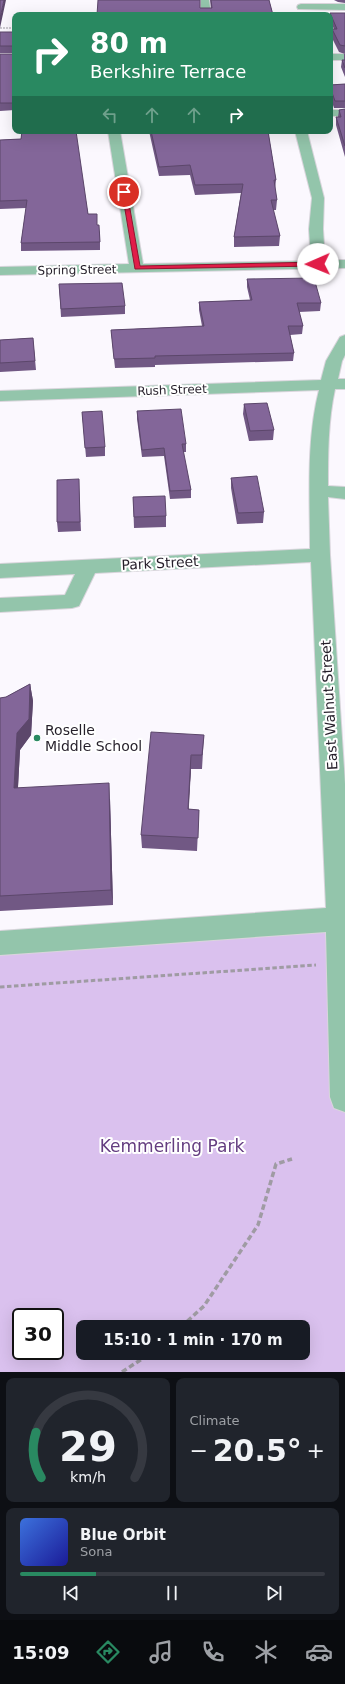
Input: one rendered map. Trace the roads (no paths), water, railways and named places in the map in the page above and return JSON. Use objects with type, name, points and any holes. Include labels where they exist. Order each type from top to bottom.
[{"type":"street","points":[[205,0],[206,12]]},
{"type":"street","points":[[301,7],[345,7]]},
{"type":"street","points":[[333,57],[345,57]]},
{"type":"street","points":[[333,114],[345,113]]},
{"type":"street","points":[[115,134],[137,268]]},
{"type":"street","points":[[302,134],[318,198],[316,229],[318,264]]},
{"type":"street","name":"Spring Street","points":[[0,271],[345,264]]},
{"type":"street","name":"East Walnut Street","points":[[345,340],[334,360],[336,384],[319,445],[320,556],[337,845],[345,1097]]},
{"type":"street","name":"Rush Street","points":[[0,396],[336,384]]},
{"type":"street","points":[[319,491],[345,493]]},
{"type":"street","name":"Park Street","points":[[0,571],[320,556]]},
{"type":"street","points":[[0,605],[72,600],[88,566]]},
{"type":"street","points":[[0,943],[339,919]]},
{"type":"place","name":"Roselle Middle School","points":[[37,738]]},
{"type":"park label","name":"Kemmerling Park","points":[[172,1146]]}]
